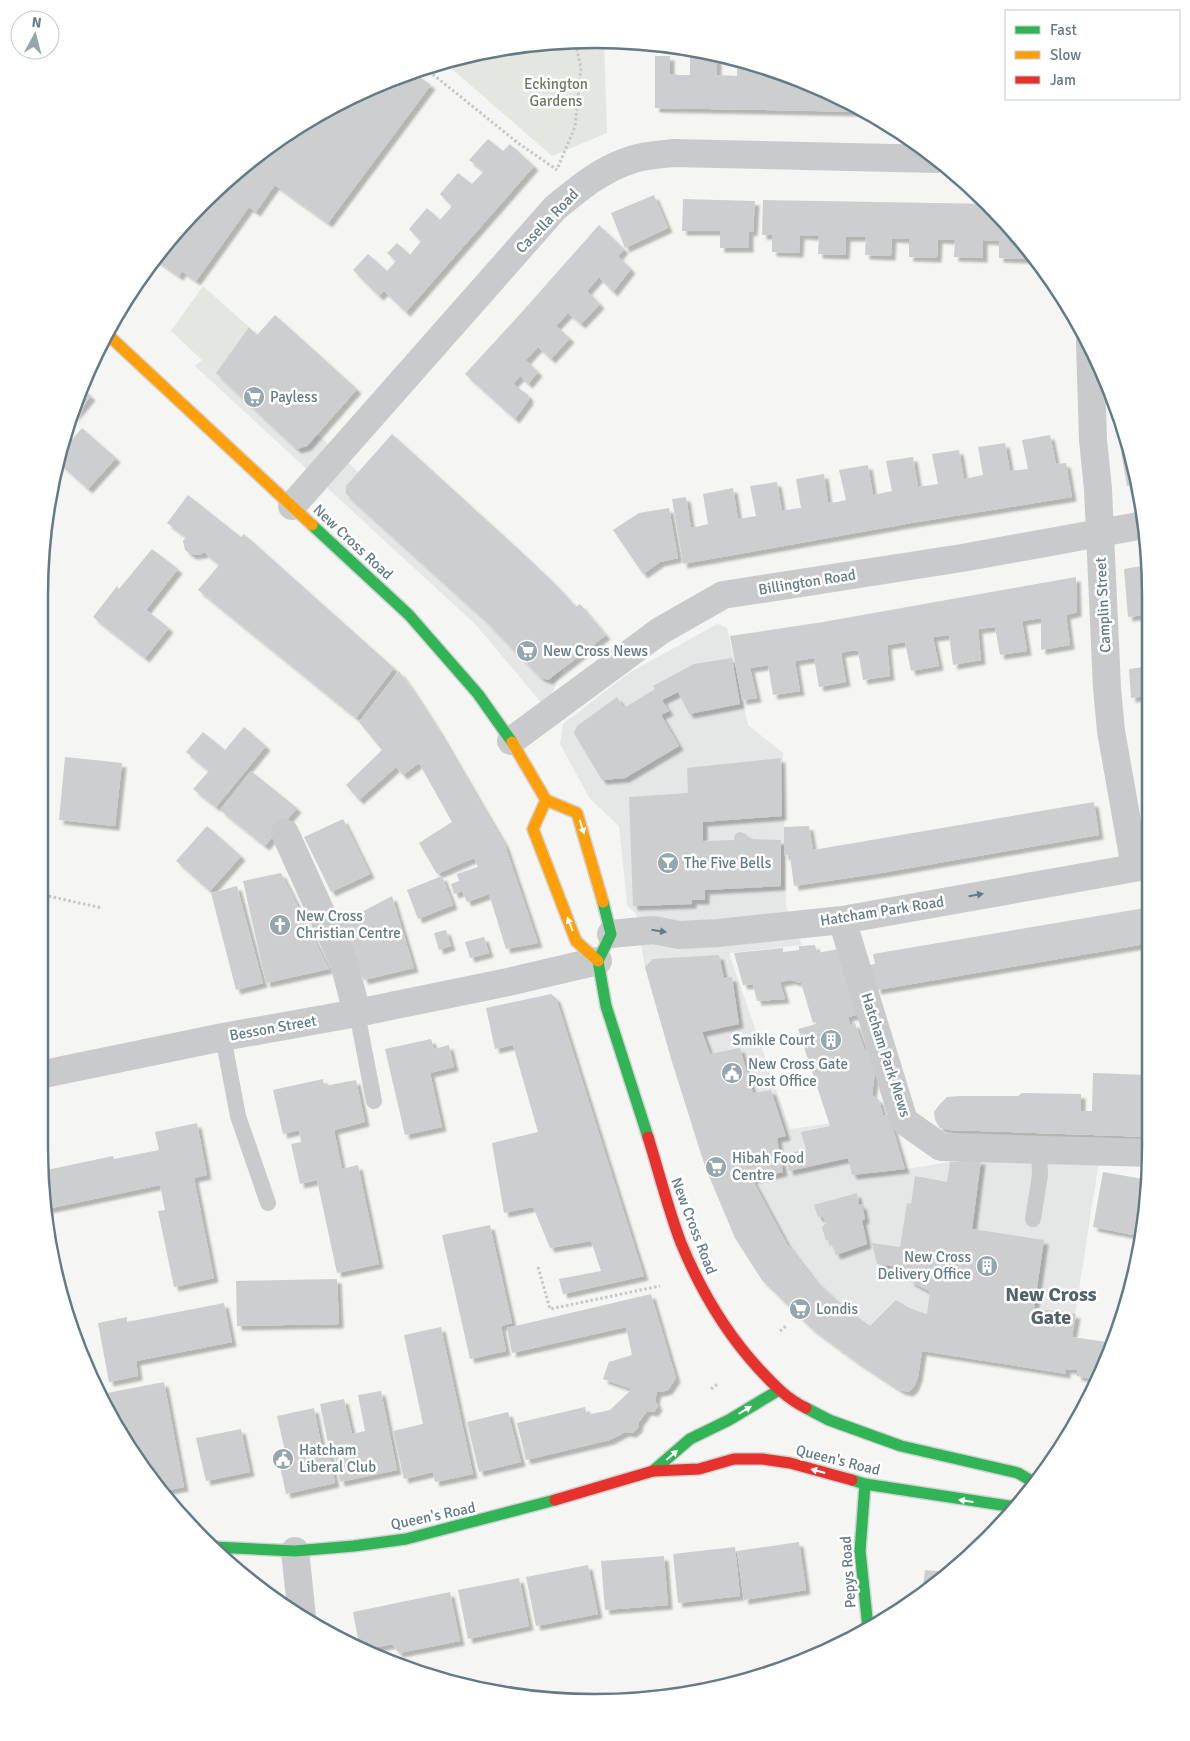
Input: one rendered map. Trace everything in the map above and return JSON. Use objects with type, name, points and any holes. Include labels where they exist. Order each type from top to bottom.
[{"type":"main road","name":"New Cross Road","points":[[112,338],[410,615],[478,694],[511,741],[546,800]]},
{"type":"main road","points":[[546,800],[577,813],[594,866],[611,934],[598,961],[576,941],[533,829],[546,800]]},
{"type":"main road","name":"New Cross Road","points":[[598,961],[606,1006],[681,1242],[713,1307],[735,1341],[749,1358],[779,1390],[803,1407],[837,1423],[901,1446],[1018,1473],[1029,1479]]},
{"type":"main road","name":"Queen's Road","points":[[654,1470],[690,1439],[729,1420],[779,1390]]},
{"type":"main road","name":"Queen's Road","points":[[223,1547],[296,1551],[406,1539],[539,1505],[654,1470],[699,1469],[734,1459],[762,1459],[790,1463],[865,1484],[1008,1506]]},
{"type":"main road","name":"Pepys Road","points":[[865,1484],[860,1551],[867,1621]]},
{"type":"street","name":"Casella Road","points":[[292,506],[555,208],[579,187],[600,173],[634,159],[672,153],[925,159]]},
{"type":"street","name":"Camplin Street","points":[[1091,363],[1093,440],[1098,489],[1107,688],[1112,730],[1142,862]]},
{"type":"street","name":"Billington Road","points":[[511,741],[660,631],[723,595],[962,558],[1138,526]]},
{"type":"street","points":[[285,833],[344,964],[356,1013]]},
{"type":"street","name":"Hatcham Park Road","points":[[611,934],[653,930],[679,935],[842,920],[1142,866]]},
{"type":"street","name":"Hatcham Park Mews","points":[[842,920],[904,1121],[941,1147],[1142,1153]]},
{"type":"street","name":"Besson Street","points":[[47,1073],[223,1037],[356,1013],[508,982],[598,961]]},
{"type":"street","points":[[296,1551],[301,1607]]},
{"type":"lane","points":[[356,1013],[374,1101]]},
{"type":"lane","points":[[223,1037],[238,1116],[268,1203]]},
{"type":"lane","points":[[1033,1219],[1040,1175],[1039,1150]]},
{"type":"path","points":[[557,170],[574,127],[581,68],[577,49]]},
{"type":"path","points":[[431,73],[518,143],[579,187]]},
{"type":"path","points":[[47,896],[102,908]]},
{"type":"path","points":[[538,1266],[550,1310],[660,1286]]},
{"type":"path","points":[[780,1331],[787,1325]]},
{"type":"path","points":[[711,1389],[719,1383]]},
{"type":"shaded area","points":[[220,345],[497,599],[564,668],[545,707],[476,625],[195,366]]},
{"type":"shaded area","points":[[717,624],[727,628],[748,725],[783,753],[786,907],[802,945],[729,953],[790,1129],[889,1115],[906,1169],[950,1162],[981,1160],[1099,1161],[1066,1374],[922,1351],[918,1377],[914,1387],[909,1392],[811,1328],[762,1280],[735,1238],[700,1152],[645,967],[636,914],[627,905],[619,826],[590,799],[560,744],[563,724],[629,673]]},
{"type":"green space","name":"Eckington Gardens","points":[[604,48],[607,133],[552,156],[450,67],[524,52]]},
{"type":"green space","points":[[203,286],[249,327],[216,373],[171,331]]},
{"type":"building","points":[[655,56],[670,56],[670,74],[690,75],[690,56],[717,61],[717,75],[737,76],[737,66],[805,89],[852,112],[655,108]]},
{"type":"building","points":[[420,77],[431,85],[328,223],[275,185],[256,212],[249,207],[196,281],[182,271],[179,276],[160,263],[183,234],[208,208],[234,183],[262,161],[321,121],[385,89]]},
{"type":"building","points":[[488,139],[503,151],[510,144],[534,166],[406,312],[384,291],[379,296],[353,270],[368,254],[387,271],[396,261],[387,253],[397,243],[410,255],[421,241],[409,229],[427,208],[440,220],[452,206],[440,194],[458,173],[472,184],[484,171],[469,160]]},
{"type":"building","points":[[654,195],[668,228],[625,248],[611,213]]},
{"type":"building","points":[[683,199],[755,201],[753,232],[749,231],[749,248],[720,248],[720,231],[682,231]]},
{"type":"building","points":[[763,200],[978,204],[1007,234],[1025,259],[999,258],[999,241],[983,240],[983,258],[954,257],[955,240],[938,239],[937,258],[909,257],[909,239],[892,238],[891,256],[865,255],[866,237],[846,237],[845,255],[818,254],[819,236],[800,235],[799,253],[772,252],[772,235],[762,235]]},
{"type":"building","points":[[599,225],[624,249],[618,256],[631,269],[613,292],[599,277],[587,291],[600,304],[581,324],[568,313],[556,326],[570,338],[551,359],[538,347],[526,360],[538,372],[528,384],[520,376],[513,384],[528,395],[529,400],[515,419],[465,374]]},
{"type":"building","points":[[275,315],[357,389],[307,446],[297,449],[216,373],[249,327],[257,335]]},
{"type":"building","points":[[87,392],[91,396],[81,409]]},
{"type":"building","points":[[82,428],[116,458],[88,489],[63,466],[69,442]]},
{"type":"building","points":[[392,434],[516,547],[576,607],[580,604],[606,635],[548,680],[540,677],[481,616],[346,494],[346,486]]},
{"type":"building","points":[[1050,435],[1056,464],[1066,463],[1072,497],[911,523],[683,564],[672,499],[686,497],[691,528],[708,524],[703,494],[733,488],[738,519],[756,516],[750,486],[777,482],[782,511],[801,508],[796,479],[824,474],[828,503],[838,502],[846,500],[839,470],[868,465],[873,495],[892,491],[886,461],[913,457],[918,487],[938,484],[932,454],[959,450],[964,479],[983,475],[978,447],[1005,443],[1010,471],[1028,469],[1022,440]]},
{"type":"building","points":[[1121,452],[1124,453],[1131,485],[1127,486]]},
{"type":"building","points":[[188,495],[241,537],[244,534],[394,668],[356,718],[198,590],[219,565],[204,552],[192,555],[185,550],[183,541],[186,537],[167,523]]},
{"type":"building","points":[[669,508],[678,558],[660,562],[643,574],[613,530],[639,513]]},
{"type":"building","points":[[152,549],[178,569],[146,610],[169,628],[145,658],[93,617],[117,586],[119,589]]},
{"type":"building","points":[[1141,566],[1142,615],[1128,617],[1124,569]]},
{"type":"building","points":[[1076,577],[1077,612],[1066,615],[1070,645],[1041,650],[1041,618],[1022,621],[1027,651],[1000,655],[995,627],[978,629],[981,660],[953,665],[949,635],[933,637],[939,666],[911,671],[905,642],[887,645],[890,676],[863,680],[858,651],[850,651],[841,653],[846,682],[819,687],[814,658],[795,661],[800,691],[773,695],[768,665],[750,668],[757,698],[742,700],[730,636],[823,622]]},
{"type":"building","points":[[732,658],[740,704],[689,714],[678,692],[662,700],[669,711],[661,715],[679,746],[625,778],[602,780],[574,733],[577,726],[617,697],[624,708],[655,689],[653,686],[694,664]]},
{"type":"building","points":[[1142,667],[1142,696],[1131,698],[1129,669]]},
{"type":"building","points":[[399,671],[438,730],[505,845],[538,943],[506,949],[489,894],[467,902],[462,891],[454,894],[451,884],[459,881],[457,874],[478,867],[474,858],[437,874],[419,843],[452,822],[419,763],[403,775],[396,767],[359,800],[346,785],[382,750],[359,722]]},
{"type":"building","points":[[244,727],[266,746],[216,807],[193,789],[209,771],[186,752],[203,732],[225,750]]},
{"type":"building","points":[[65,757],[122,763],[115,826],[59,820]]},
{"type":"building","points":[[781,758],[782,816],[703,822],[703,841],[734,840],[735,834],[740,832],[746,834],[749,839],[781,840],[781,886],[705,890],[705,900],[692,900],[692,904],[633,906],[629,797],[688,793],[687,768]]},
{"type":"building","points":[[251,771],[297,808],[265,846],[220,810]]},
{"type":"building","points":[[1094,802],[1099,835],[881,873],[794,886],[790,856],[784,855],[784,827],[809,826],[813,850]]},
{"type":"building","points":[[343,819],[370,874],[331,892],[304,837]]},
{"type":"building","points":[[207,826],[241,856],[210,891],[176,861]]},
{"type":"building","name":"New Cross Christian Centre","points":[[281,873],[329,969],[266,983],[243,881]]},
{"type":"building","points":[[442,876],[453,905],[418,919],[407,890]]},
{"type":"building","points":[[237,886],[263,983],[236,990],[211,893]]},
{"type":"building","points":[[392,896],[414,968],[364,980],[337,925]]},
{"type":"building","points":[[1142,909],[1142,945],[877,990],[870,965],[875,964],[873,954]]},
{"type":"building","points":[[446,930],[451,946],[439,950],[434,933]]},
{"type":"building","points":[[484,937],[489,953],[470,958],[465,942]]},
{"type":"building","points":[[815,945],[817,953],[838,949],[859,1014],[848,1017],[850,1025],[855,1023],[865,1051],[868,1050],[875,1072],[872,1095],[879,1100],[883,1115],[889,1115],[905,1169],[852,1175],[848,1158],[789,1171],[785,1155],[806,1149],[801,1132],[830,1126],[798,1029],[816,1024],[816,1022],[813,1023],[801,983],[791,980],[780,982],[785,999],[757,1001],[753,984],[743,985],[734,953],[783,948],[783,952],[799,950],[799,946]]},
{"type":"building","points":[[719,955],[724,978],[732,977],[739,1024],[702,1032],[710,1054],[740,1048],[753,1093],[771,1090],[786,1136],[777,1138],[783,1172],[752,1179],[787,1244],[813,1278],[842,1306],[870,1326],[896,1300],[909,1308],[927,1314],[930,1292],[910,1281],[912,1269],[877,1264],[872,1243],[900,1247],[907,1203],[911,1204],[915,1176],[947,1182],[950,1162],[981,1160],[972,1229],[1044,1240],[1034,1308],[1076,1314],[1072,1337],[1106,1342],[1090,1379],[1077,1376],[1077,1370],[1066,1369],[1066,1374],[922,1351],[918,1377],[914,1387],[909,1392],[900,1390],[811,1328],[762,1280],[735,1238],[706,1169],[672,1062],[645,967],[653,959]]},
{"type":"building","points":[[551,994],[556,998],[644,1276],[563,1294],[559,1279],[601,1271],[591,1241],[550,1248],[533,1207],[504,1213],[492,1143],[538,1132],[513,1045],[495,1049],[486,1008]]},
{"type":"building","points":[[431,1039],[434,1049],[449,1045],[454,1067],[430,1073],[442,1127],[405,1135],[385,1049]]},
{"type":"building","points":[[1093,1073],[1142,1075],[1142,1137],[950,1130],[940,1128],[935,1120],[934,1112],[947,1097],[1018,1096],[1022,1093],[1081,1094],[1081,1111],[1092,1111]]},
{"type":"building","points":[[323,1079],[324,1086],[356,1080],[365,1122],[334,1130],[342,1169],[358,1165],[379,1264],[337,1273],[317,1180],[300,1184],[291,1144],[301,1142],[299,1130],[283,1134],[273,1090]]},
{"type":"building","points":[[197,1123],[207,1175],[194,1178],[214,1278],[174,1287],[158,1211],[165,1210],[160,1185],[51,1208],[48,1170],[113,1156],[114,1159],[159,1150],[155,1132]]},
{"type":"building","points":[[1103,1172],[1141,1179],[1133,1235],[1093,1227]]},
{"type":"building","points":[[857,1193],[859,1205],[862,1204],[865,1219],[862,1220],[867,1244],[836,1255],[829,1239],[826,1241],[822,1227],[826,1223],[823,1217],[818,1217],[814,1205]]},
{"type":"building","points":[[490,1225],[512,1323],[501,1326],[506,1351],[470,1359],[442,1235]]},
{"type":"building","points":[[337,1279],[339,1324],[237,1326],[236,1281]]},
{"type":"building","points":[[651,1294],[676,1378],[668,1390],[657,1392],[655,1400],[658,1406],[654,1412],[647,1411],[639,1422],[638,1428],[632,1433],[625,1432],[610,1440],[526,1460],[517,1423],[585,1407],[587,1415],[610,1410],[632,1389],[603,1379],[609,1362],[632,1355],[626,1327],[512,1353],[507,1328]]},
{"type":"building","points":[[224,1303],[232,1342],[136,1361],[138,1376],[109,1382],[98,1323],[127,1317],[127,1322]]},
{"type":"building","points":[[441,1327],[473,1474],[435,1482],[433,1472],[404,1479],[393,1431],[423,1424],[404,1335]]},
{"type":"building","points":[[164,1382],[184,1487],[170,1490],[140,1450],[107,1393]]},
{"type":"building","points":[[381,1391],[397,1470],[340,1482],[332,1442],[328,1443],[320,1404],[344,1399],[352,1434],[365,1431],[358,1395]]},
{"type":"building","points":[[314,1408],[322,1448],[328,1447],[335,1483],[286,1494],[278,1457],[286,1456],[277,1416]]},
{"type":"building","points":[[508,1412],[521,1462],[479,1472],[467,1422]]},
{"type":"building","points":[[241,1429],[250,1472],[206,1481],[196,1438]]},
{"type":"building","points":[[799,1542],[806,1590],[744,1600],[737,1551]]},
{"type":"building","points":[[735,1547],[740,1596],[678,1603],[673,1554]]},
{"type":"building","points":[[664,1556],[668,1605],[605,1610],[601,1561]]},
{"type":"building","points":[[588,1565],[598,1614],[536,1626],[526,1577]]},
{"type":"building","points":[[925,1570],[939,1571],[928,1580],[923,1583]]},
{"type":"building","points":[[519,1578],[529,1626],[468,1639],[458,1590]]},
{"type":"building","points":[[450,1592],[460,1641],[399,1653],[392,1644],[375,1647],[358,1639],[353,1612]]},
{"type":"traffic: fast","points":[[312,525],[409,615],[478,694],[512,742]]},
{"type":"traffic: fast","points":[[603,902],[611,934],[598,961],[606,1006],[648,1137]]},
{"type":"traffic: fast","points":[[653,1471],[690,1439],[729,1420],[779,1390]]},
{"type":"traffic: fast","points":[[806,1408],[829,1420],[901,1446],[1018,1473],[1029,1479]]},
{"type":"traffic: fast","points":[[852,1480],[865,1484],[1008,1506]]},
{"type":"traffic: fast","points":[[865,1484],[860,1551],[867,1621]]},
{"type":"traffic: fast","points":[[223,1547],[295,1551],[406,1539],[555,1500]]},
{"type":"traffic: slow","points":[[112,338],[312,525]]},
{"type":"traffic: slow","points":[[512,742],[546,800],[577,813],[603,902]]},
{"type":"traffic: slow","points":[[546,800],[533,829],[576,941],[598,961]]},
{"type":"traffic: jam","points":[[648,1137],[681,1243],[705,1294],[736,1341],[759,1369],[786,1396],[806,1408]]},
{"type":"traffic: jam","points":[[555,1500],[653,1471],[699,1469],[734,1459],[762,1459],[790,1463],[852,1480]]},
{"type":"place","name":"Payless","points":[[254,397]]},
{"type":"place","name":"New Cross News","points":[[527,651]]},
{"type":"place","name":"The Five Bells","points":[[668,863]]},
{"type":"place","name":"New Cross Christian Centre","points":[[280,925]]},
{"type":"place","name":"Smikle Court","points":[[831,1040]]},
{"type":"place","name":"New Cross Gate Post Office","points":[[732,1073]]},
{"type":"place","name":"Hibah Food Centre","points":[[716,1167]]},
{"type":"place","name":"New Cross Delivery Office","points":[[987,1266]]},
{"type":"place","name":"Londis","points":[[800,1309]]},
{"type":"place","name":"Hatcham Liberal Club","points":[[283,1459]]},
{"type":"district","name":"New Cross Gate","points":[[1051,1306]]}]
